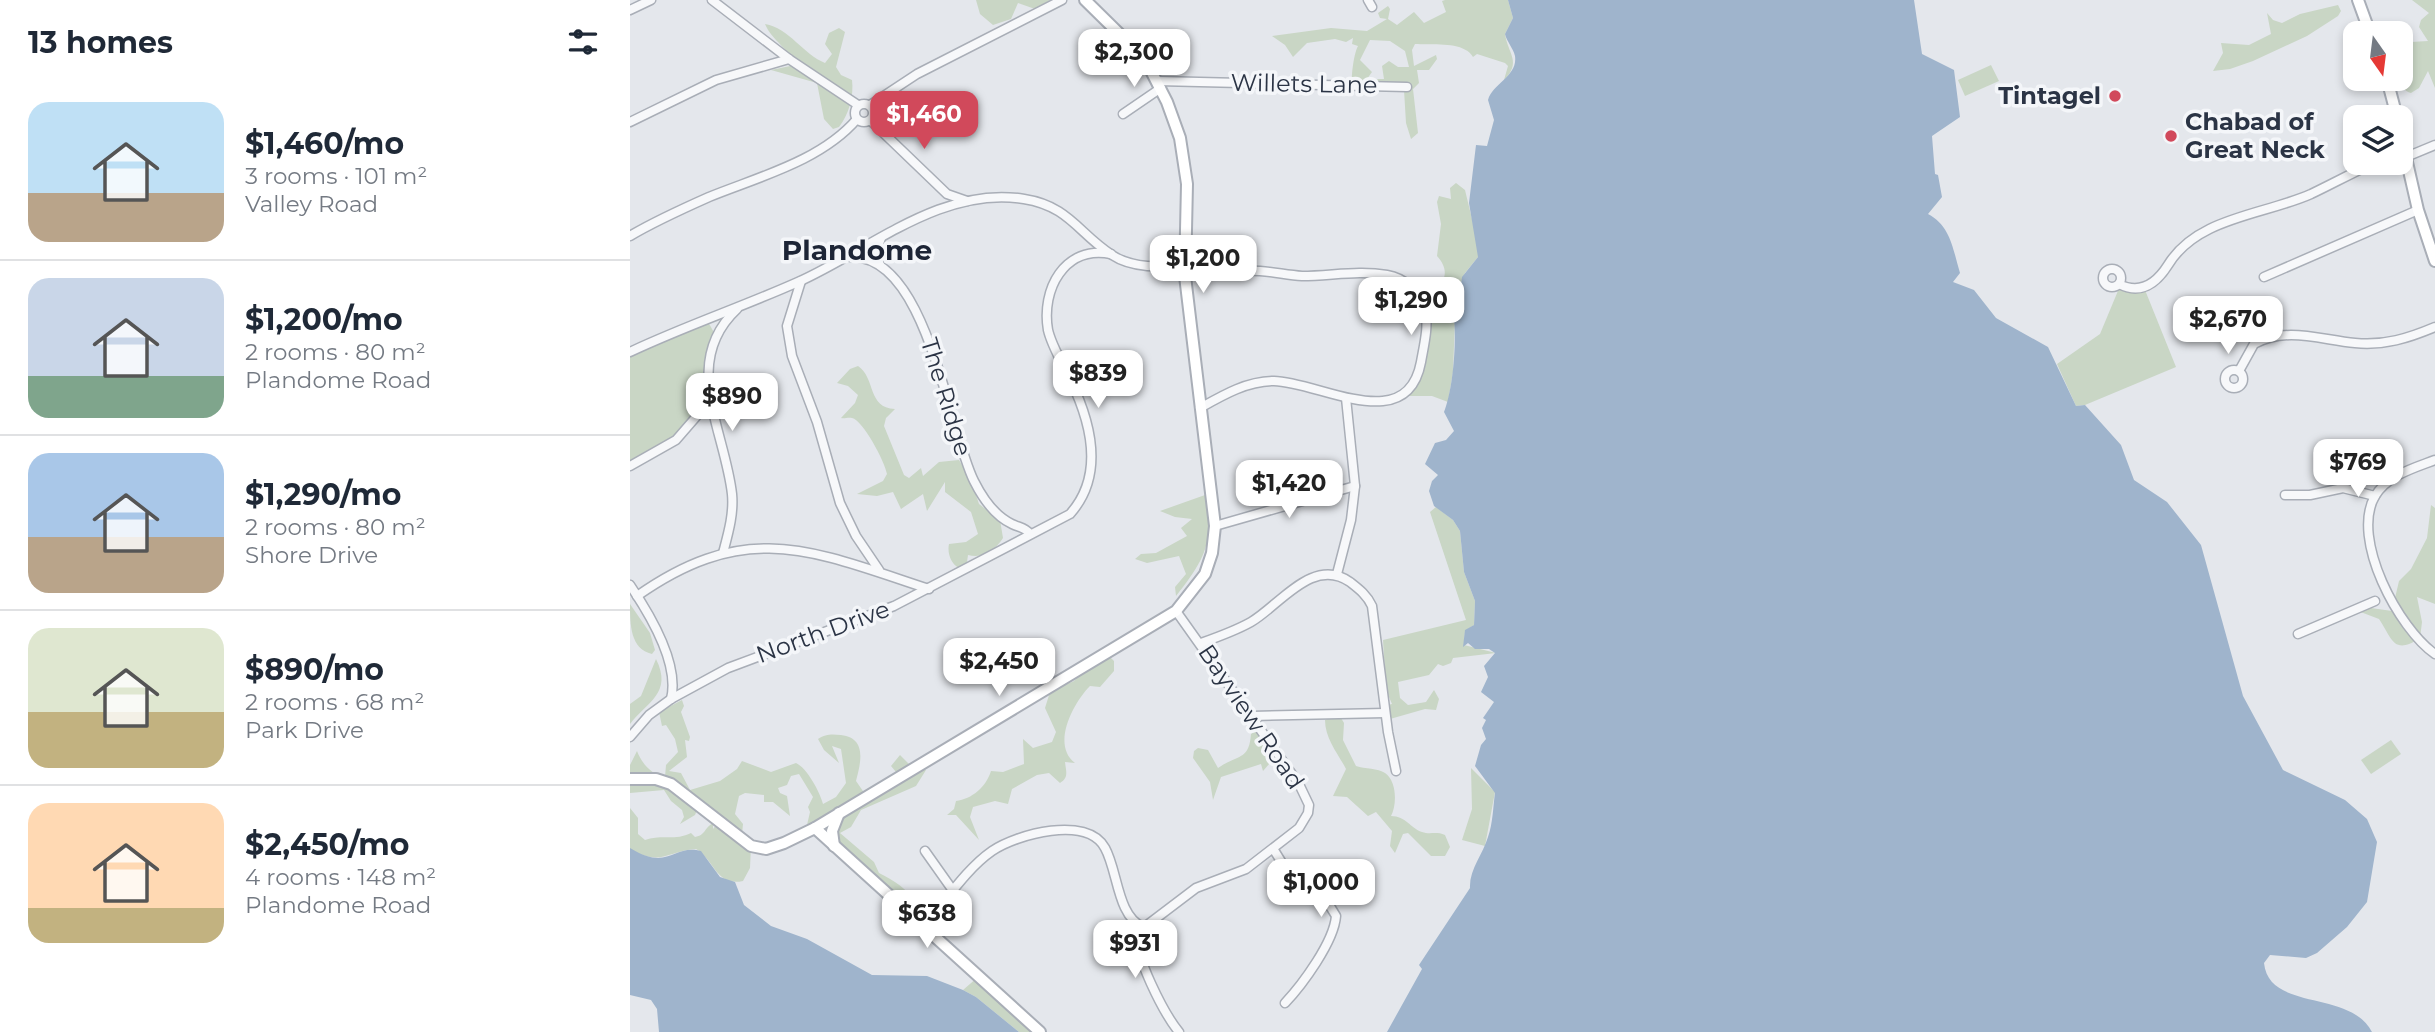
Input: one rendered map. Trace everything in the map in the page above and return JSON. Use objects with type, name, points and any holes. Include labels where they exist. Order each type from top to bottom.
[{"type":"main road","points":[[630,779],[656,779],[678,787],[742,839],[759,848],[774,847],[815,828],[1176,611],[1205,574],[1212,553],[1215,526],[1185,270],[1184,157],[1178,129],[1159,85],[1135,49],[1085,0]]},
{"type":"main road","points":[[2358,0],[2366,21]]},
{"type":"main road","points":[[2410,175],[2435,261]]},
{"type":"main road","points":[[834,846],[832,831],[839,813]]},
{"type":"main road","points":[[815,828],[1040,1032]]},
{"type":"street","points":[[630,10],[651,0]]},
{"type":"street","points":[[712,0],[789,59],[858,105],[870,105],[927,69],[1062,0]]},
{"type":"street","points":[[630,122],[716,80],[789,59]]},
{"type":"street","points":[[1123,114],[1159,85]]},
{"type":"street","name":"Willets Lane","points":[[1159,85],[1408,87]]},
{"type":"street","points":[[858,105],[855,114],[858,119]]},
{"type":"street","points":[[870,105],[874,113],[870,120]]},
{"type":"street","points":[[630,236],[686,207],[801,159],[842,134],[858,119],[870,120],[947,194],[970,201]]},
{"type":"street","points":[[2413,150],[2435,145]]},
{"type":"street","points":[[2119,284],[2134,290],[2147,286],[2164,272],[2182,246],[2197,235],[2310,194],[2349,175]]},
{"type":"street","points":[[945,208],[947,194]]},
{"type":"street","points":[[630,352],[701,319],[801,281],[945,208],[970,201],[1004,197],[1041,202],[1073,219],[1111,254]]},
{"type":"street","points":[[2264,277],[2418,210]]},
{"type":"street","points":[[1092,237],[1087,255],[1111,254],[1148,266],[1299,276],[1369,272],[1392,276],[1410,286],[1423,302],[1427,316],[1424,349],[1415,382],[1405,393],[1389,399],[1346,398],[1289,382],[1273,381],[1231,391],[1200,408]]},
{"type":"street","points":[[881,267],[875,254],[882,238]]},
{"type":"street","name":"North Drive","points":[[630,737],[649,715],[671,699],[752,657],[906,600],[1070,514],[1086,492],[1093,460],[1085,419],[1049,333],[1047,315],[1049,293],[1056,275],[1062,268],[1087,255]]},
{"type":"street","points":[[849,257],[867,258],[881,267]]},
{"type":"street","name":"The Ridge","points":[[881,267],[901,290],[924,326],[939,364],[962,451],[973,479],[988,503],[1013,525],[1024,528],[1023,537]]},
{"type":"street","points":[[801,281],[787,326],[792,356],[817,422],[840,503],[856,536],[879,570]]},
{"type":"street","points":[[723,553],[732,514],[732,493],[709,402],[709,367],[716,336],[724,322],[740,306]]},
{"type":"street","points":[[701,319],[710,324],[716,336]]},
{"type":"street","points":[[2239,371],[2253,344],[2281,336],[2301,335],[2371,344],[2392,342],[2435,327]]},
{"type":"street","points":[[1337,575],[1351,520],[1355,486],[1346,398]]},
{"type":"street","points":[[630,466],[676,440],[709,402]]},
{"type":"street","points":[[2435,460],[2393,478],[2375,496],[2368,528],[2392,605],[2414,636],[2435,654]]},
{"type":"street","points":[[1215,526],[1355,486]]},
{"type":"street","points":[[2285,495],[2310,495],[2343,488],[2375,496]]},
{"type":"street","points":[[1013,525],[1023,537]]},
{"type":"street","points":[[637,596],[674,571],[723,553],[757,547],[794,548],[879,570],[929,589]]},
{"type":"street","points":[[1201,643],[1252,622],[1300,583],[1337,575],[1361,590],[1372,606],[1385,713],[1396,771]]},
{"type":"street","points":[[900,579],[907,587],[906,600]]},
{"type":"street","points":[[2375,601],[2384,584]]},
{"type":"street","points":[[630,585],[664,648],[672,684],[671,699]]},
{"type":"street","points":[[2298,634],[2375,601],[2392,605]]},
{"type":"street","name":"Bayview Road","points":[[1143,928],[1196,888],[1246,869],[1274,849],[1305,821],[1309,805],[1299,784],[1176,611]]},
{"type":"street","points":[[1252,716],[1385,713]]},
{"type":"street","points":[[924,926],[987,856],[1001,847],[1055,831],[1080,830],[1095,836],[1105,848],[1130,918],[1143,928],[1137,938],[1141,954],[1160,1007],[1179,1032]]},
{"type":"street","points":[[1274,849],[1290,876],[1328,903],[1336,916],[1331,934],[1303,982],[1285,1003]]},
{"type":"street","points":[[926,851],[954,892]]},
{"type":"green space","points":[[976,0],[1050,0],[1035,9],[1018,3],[1011,19],[993,25],[980,14]]},
{"type":"green space","points":[[1508,0],[1513,18],[1505,34],[1512,68],[1504,80],[1508,66],[1505,63],[1477,54],[1473,57],[1463,48],[1455,46],[1415,44],[1412,50],[1414,66],[1436,55],[1437,59],[1429,70],[1417,70],[1419,83],[1413,89],[1418,133],[1411,139],[1406,123],[1404,90],[1379,83],[1377,79],[1384,79],[1382,66],[1389,61],[1398,67],[1409,67],[1405,51],[1390,41],[1370,40],[1360,60],[1372,72],[1362,86],[1352,85],[1358,46],[1352,44],[1353,38],[1346,42],[1335,39],[1307,43],[1293,57],[1285,45],[1272,36],[1331,28],[1367,31],[1387,19],[1380,18],[1378,13],[1388,6],[1388,19],[1397,25],[1414,12],[1424,23],[1446,12],[1442,1]]},
{"type":"green space","points":[[2412,0],[2435,0],[2435,88],[2428,71],[2419,88],[2411,93],[2407,91],[2413,91],[2413,42],[2428,41],[2419,27],[2421,20],[2429,13]]},
{"type":"green space","points":[[2338,5],[2341,11],[2338,16],[2307,36],[2253,61],[2230,69],[2213,71],[2223,53],[2221,43],[2249,45],[2271,34],[2267,13],[2273,20],[2282,23],[2300,14]]},
{"type":"green space","points":[[765,24],[774,26],[825,63],[832,54],[825,44],[829,33],[839,28],[845,32],[836,67],[841,75],[852,80],[852,92],[848,111],[839,127],[833,129],[824,119],[817,83],[771,70],[795,65]]},
{"type":"green space","points":[[1991,65],[1999,81],[1965,96],[1958,80]]},
{"type":"green space","points":[[1456,183],[1465,190],[1479,248],[1478,257],[1465,273],[1452,304],[1455,319],[1453,372],[1448,402],[1432,396],[1399,396],[1410,389],[1426,336],[1418,287],[1443,281],[1445,274],[1437,256],[1441,224],[1437,202],[1439,196],[1451,199],[1450,188]]},
{"type":"green space","points":[[2120,286],[2145,290],[2176,367],[2085,405],[2076,406],[2057,364],[2100,334]]},
{"type":"green space","points":[[708,322],[716,336],[709,402],[686,430],[630,466],[630,352]]},
{"type":"green space","points":[[858,366],[864,371],[880,404],[895,409],[886,418],[884,426],[904,475],[909,478],[921,468],[923,476],[939,462],[959,460],[971,480],[979,504],[1000,520],[1003,538],[993,550],[979,556],[968,555],[967,562],[959,568],[952,561],[949,544],[966,542],[978,534],[971,512],[945,492],[945,482],[927,511],[923,494],[901,509],[893,492],[877,496],[857,494],[883,481],[887,474],[878,452],[862,426],[852,418],[841,418],[855,403],[858,395],[848,386],[837,383],[850,369]]},
{"type":"green space","points":[[1205,495],[1209,525],[1205,550],[1176,596],[1175,587],[1186,574],[1179,556],[1147,563],[1135,559],[1141,554],[1156,553],[1187,536],[1181,528],[1192,519],[1175,517],[1160,511]]},
{"type":"green space","points":[[2431,505],[2435,508],[2435,604],[2417,597],[2422,622],[2420,638],[2399,645],[2394,642],[2379,619],[2358,611],[2371,608],[2392,611],[2399,581],[2411,569],[2427,538]]},
{"type":"green space","points":[[1436,507],[1453,520],[1460,531],[1464,572],[1475,601],[1474,625],[1465,631],[1464,645],[1496,653],[1453,658],[1451,663],[1443,666],[1438,664],[1429,675],[1398,682],[1400,698],[1408,705],[1426,702],[1434,690],[1439,699],[1436,710],[1425,709],[1390,719],[1387,705],[1392,704],[1386,690],[1383,640],[1466,620],[1430,512]]},
{"type":"green space","points":[[630,604],[650,633],[655,650],[652,654],[639,647],[635,641]]},
{"type":"green space","points":[[1109,656],[1114,661],[1114,671],[1100,687],[1090,686],[1071,713],[1065,746],[1075,763],[1065,762],[1066,774],[1063,781],[1060,783],[1049,773],[1037,775],[1012,789],[1008,804],[995,801],[973,807],[970,817],[979,840],[956,815],[947,815],[954,809],[956,801],[968,798],[982,787],[991,771],[1003,772],[1024,764],[1023,739],[1033,748],[1052,742],[1056,732],[1045,708],[1050,692],[1074,681],[1081,673]]},
{"type":"green space","points":[[656,659],[662,680],[660,689],[630,724],[630,704],[641,696]]},
{"type":"green space","points":[[682,700],[684,706],[681,712],[690,737],[689,741],[685,740],[687,757],[669,771],[681,773],[690,790],[720,781],[737,769],[742,761],[771,772],[796,763],[812,781],[823,804],[836,797],[846,783],[841,749],[832,746],[839,763],[824,750],[818,739],[831,735],[849,737],[858,746],[860,759],[856,781],[865,794],[905,773],[896,772],[891,766],[900,755],[914,769],[926,770],[916,786],[861,810],[851,827],[840,833],[874,862],[879,873],[905,889],[915,904],[943,894],[944,897],[929,915],[913,913],[838,847],[836,823],[807,825],[810,812],[808,807],[813,797],[799,774],[791,776],[787,785],[778,788],[780,793],[787,796],[790,816],[773,802],[764,802],[764,795],[745,793],[739,796],[735,814],[743,824],[742,834],[751,846],[750,868],[743,881],[734,882],[721,876],[696,849],[649,857],[630,849],[630,808],[638,818],[638,834],[645,840],[680,837],[691,833],[695,837],[701,835],[713,823],[713,829],[720,820],[697,810],[695,815],[680,824],[684,817],[682,810],[671,801],[664,790],[630,793],[630,765],[637,751],[647,767],[655,774],[665,777],[666,765],[678,752],[675,739],[666,725],[662,726],[659,712]]},
{"type":"green space","points":[[1341,718],[1344,723],[1343,740],[1356,766],[1382,771],[1392,782],[1395,800],[1391,816],[1400,818],[1422,832],[1445,835],[1450,847],[1445,856],[1431,856],[1408,833],[1403,834],[1395,853],[1390,846],[1392,831],[1376,812],[1368,816],[1347,797],[1333,796],[1346,769],[1326,727],[1325,720]]},
{"type":"green space","points":[[1256,731],[1280,766],[1270,763],[1263,771],[1261,764],[1221,777],[1213,800],[1210,782],[1193,758],[1194,751],[1198,748],[1208,750],[1218,768],[1245,753],[1251,734]]},
{"type":"green space","points":[[2391,740],[2401,754],[2371,774],[2361,760]]},
{"type":"green space","points":[[1471,768],[1495,792],[1485,846],[1462,840],[1472,809]]},
{"type":"green space","points":[[978,977],[1040,1032],[1019,1032],[976,997],[963,990]]},
{"type":"water","points":[[1508,0],[1914,0],[1922,54],[1954,70],[1960,117],[1932,136],[1935,174],[1938,175],[1942,197],[1928,214],[1942,225],[1950,239],[1960,273],[1953,282],[1974,290],[1996,318],[2048,347],[2076,406],[2085,405],[2121,445],[2134,480],[2167,502],[2201,545],[2243,696],[2283,770],[2345,800],[2367,819],[2377,842],[2367,902],[2347,927],[2317,953],[2306,958],[2270,955],[2264,963],[2269,978],[2280,988],[2347,1010],[2361,1019],[2372,1032],[1387,1032],[1422,969],[1419,965],[1470,888],[1470,881],[1488,837],[1493,815],[1495,793],[1475,766],[1481,745],[1486,739],[1482,728],[1486,720],[1483,718],[1494,702],[1481,692],[1488,677],[1484,666],[1495,653],[1489,649],[1475,649],[1468,643],[1463,647],[1465,630],[1474,625],[1475,601],[1464,572],[1460,531],[1453,520],[1434,506],[1429,491],[1432,481],[1438,475],[1425,464],[1435,443],[1446,440],[1454,431],[1444,412],[1454,358],[1455,328],[1452,304],[1460,292],[1462,277],[1478,257],[1469,203],[1476,145],[1487,146],[1494,120],[1488,100],[1515,63],[1514,53],[1505,34],[1513,18]]},
{"type":"water","points":[[630,848],[654,858],[684,851],[701,851],[720,877],[735,882],[744,905],[771,926],[807,939],[872,975],[927,976],[963,990],[976,997],[1019,1032],[659,1032],[657,1009],[651,1000],[630,995]]},
{"type":"place","name":"Tintagel","points":[[2115,96]]},
{"type":"place","name":"Chabad of Great Neck","points":[[2171,136]]},
{"type":"district","name":"Plandome","points":[[857,250]]}]
